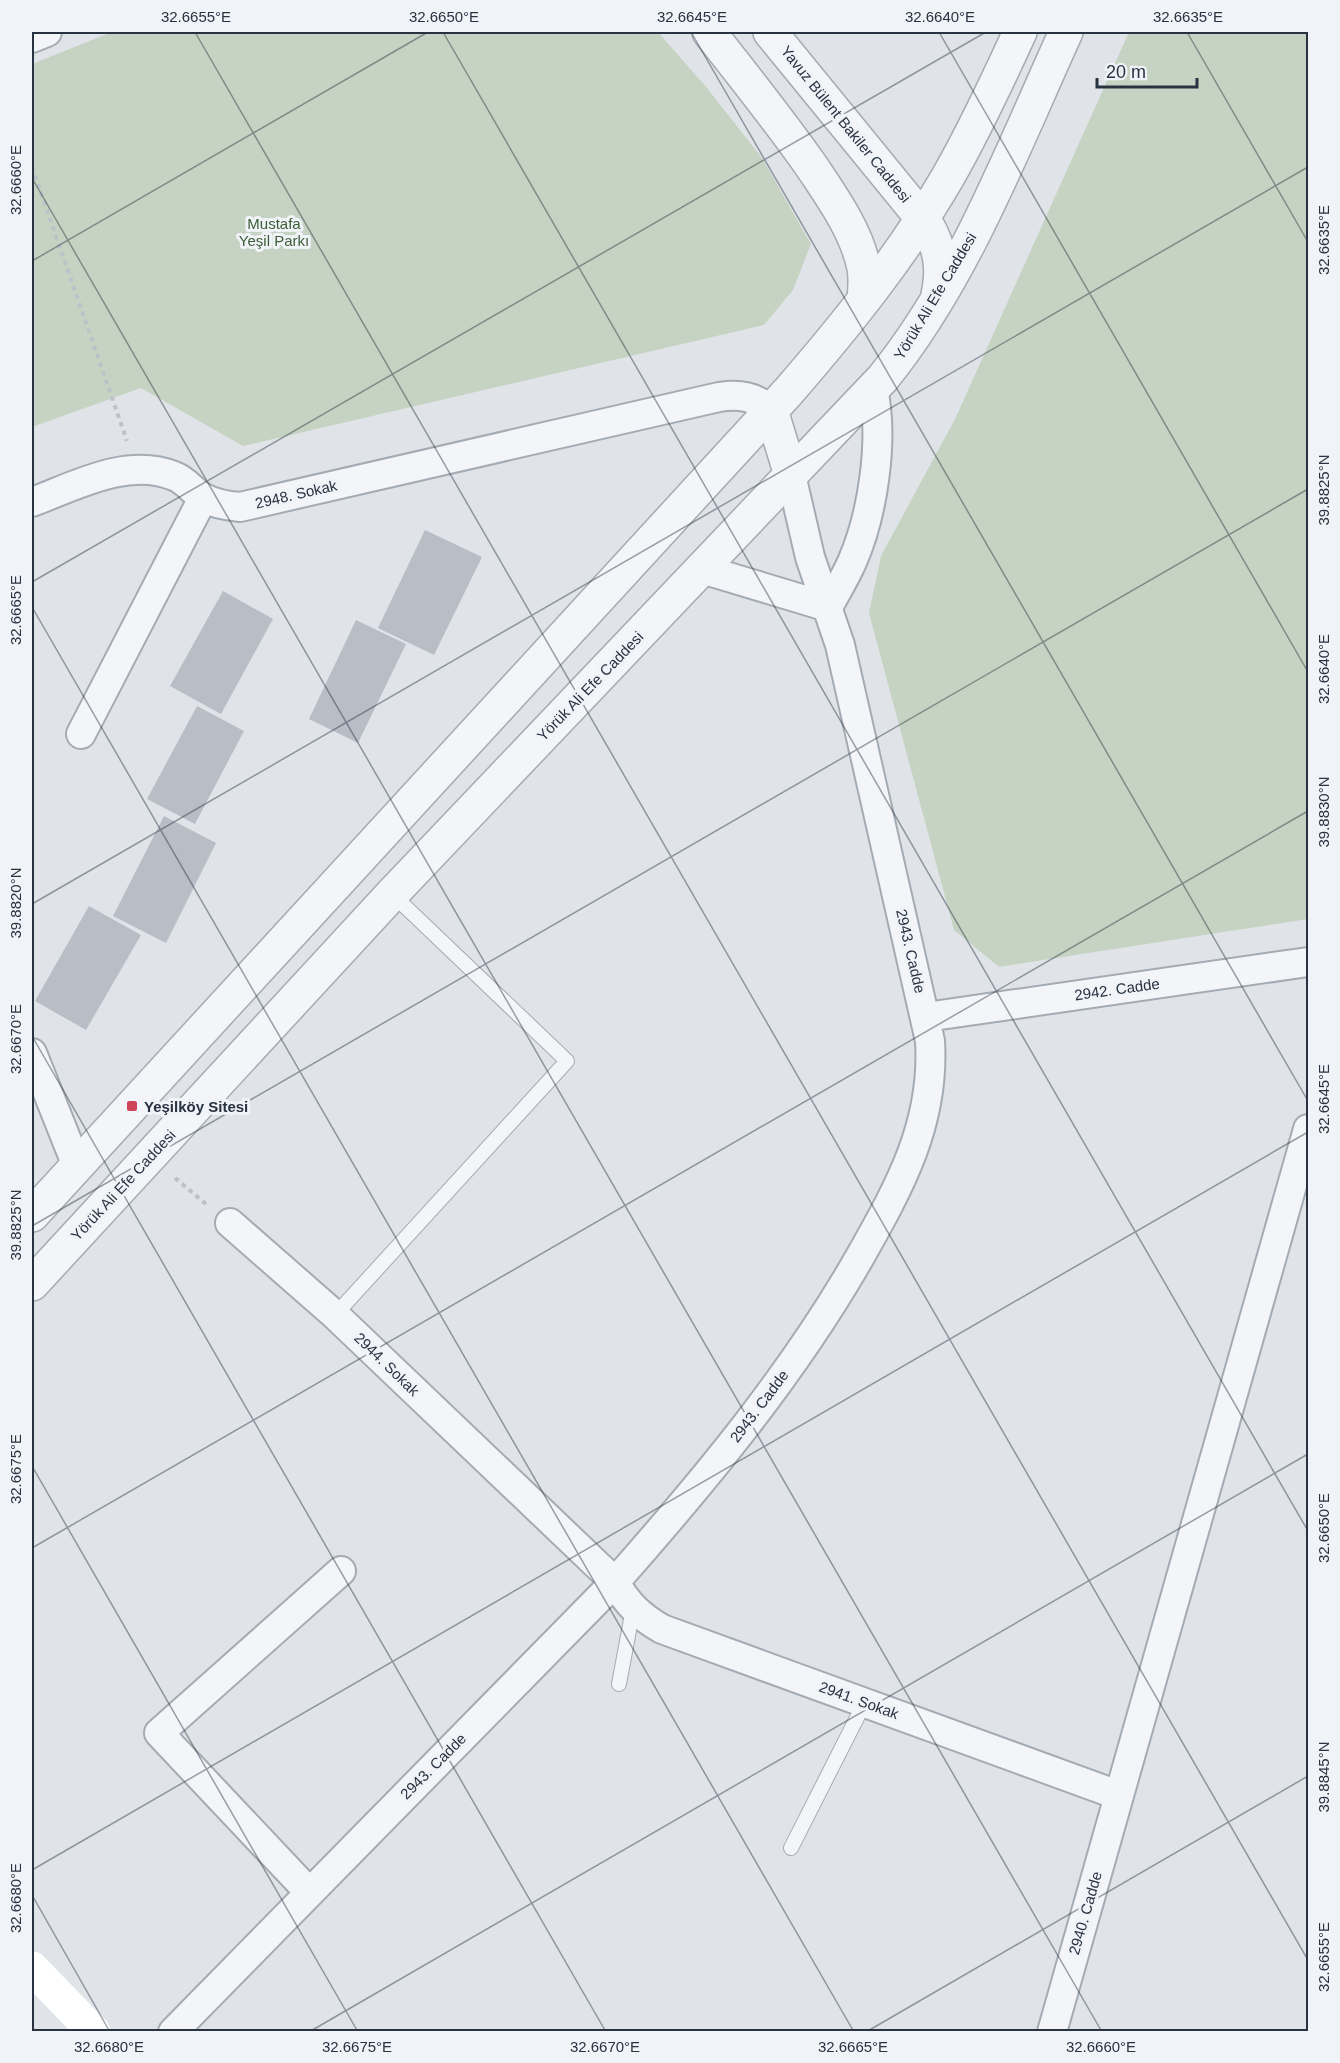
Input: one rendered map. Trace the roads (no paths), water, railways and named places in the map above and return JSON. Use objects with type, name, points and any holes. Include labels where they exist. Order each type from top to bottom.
[{"type":"main road","points":[[32,1968],[94,2031]]},
{"type":"street","points":[[32,38],[46,32]]},
{"type":"street","points":[[709,32],[785,128],[840,212],[854,238],[864,266],[866,288],[864,300]]},
{"type":"street","name":"Yavuz Bülent Bakiler Caddesi","points":[[770,32],[923,217],[941,260],[942,276],[934,303]]},
{"type":"street","points":[[32,1215],[831,342],[923,217],[960,155],[1020,32]]},
{"type":"street","name":"Yörük Ali Efe Caddesi","points":[[32,1284],[392,894],[873,389],[897,360],[934,303],[977,227],[1066,32]]},
{"type":"street","points":[[702,569],[828,607],[852,562],[870,501],[877,446],[876,401],[873,389]]},
{"type":"street","name":"2948. Sokak","points":[[32,502],[114,472],[137,470],[174,476],[202,498],[215,503],[240,507],[719,397],[746,396],[762,402],[771,410]]},
{"type":"street","points":[[771,410],[791,475]]},
{"type":"street","name":"2943. Cadde","points":[[173,2031],[615,1582],[700,1483],[806,1344],[839,1293],[888,1208],[907,1167],[928,1099],[932,1071],[926,1017],[840,645],[810,557],[791,475]]},
{"type":"street","points":[[81,734],[202,498]]},
{"type":"street","name":"2942. Cadde","points":[[926,1017],[1308,962]]},
{"type":"street","points":[[32,1053],[77,1166]]},
{"type":"street","name":"2940. Cadde","points":[[1052,2031],[1308,1129]]},
{"type":"street","name":"2944. Sokak","points":[[230,1223],[335,1315],[615,1582]]},
{"type":"street","points":[[309,1892],[159,1733],[341,1571]]},
{"type":"street","name":"2941. Sokak","points":[[615,1582],[633,1609],[662,1629],[1118,1795]]},
{"type":"lane","points":[[335,1315],[567,1061],[392,894]]},
{"type":"lane","points":[[619,1684],[633,1609]]},
{"type":"lane","points":[[791,1848],[865,1702]]},
{"type":"place","name":"Yeşilköy Sitesi","points":[[132,1106]]},
{"type":"park label","name":"Mustafa Yeşil Parkı","points":[[274,232]]}]
